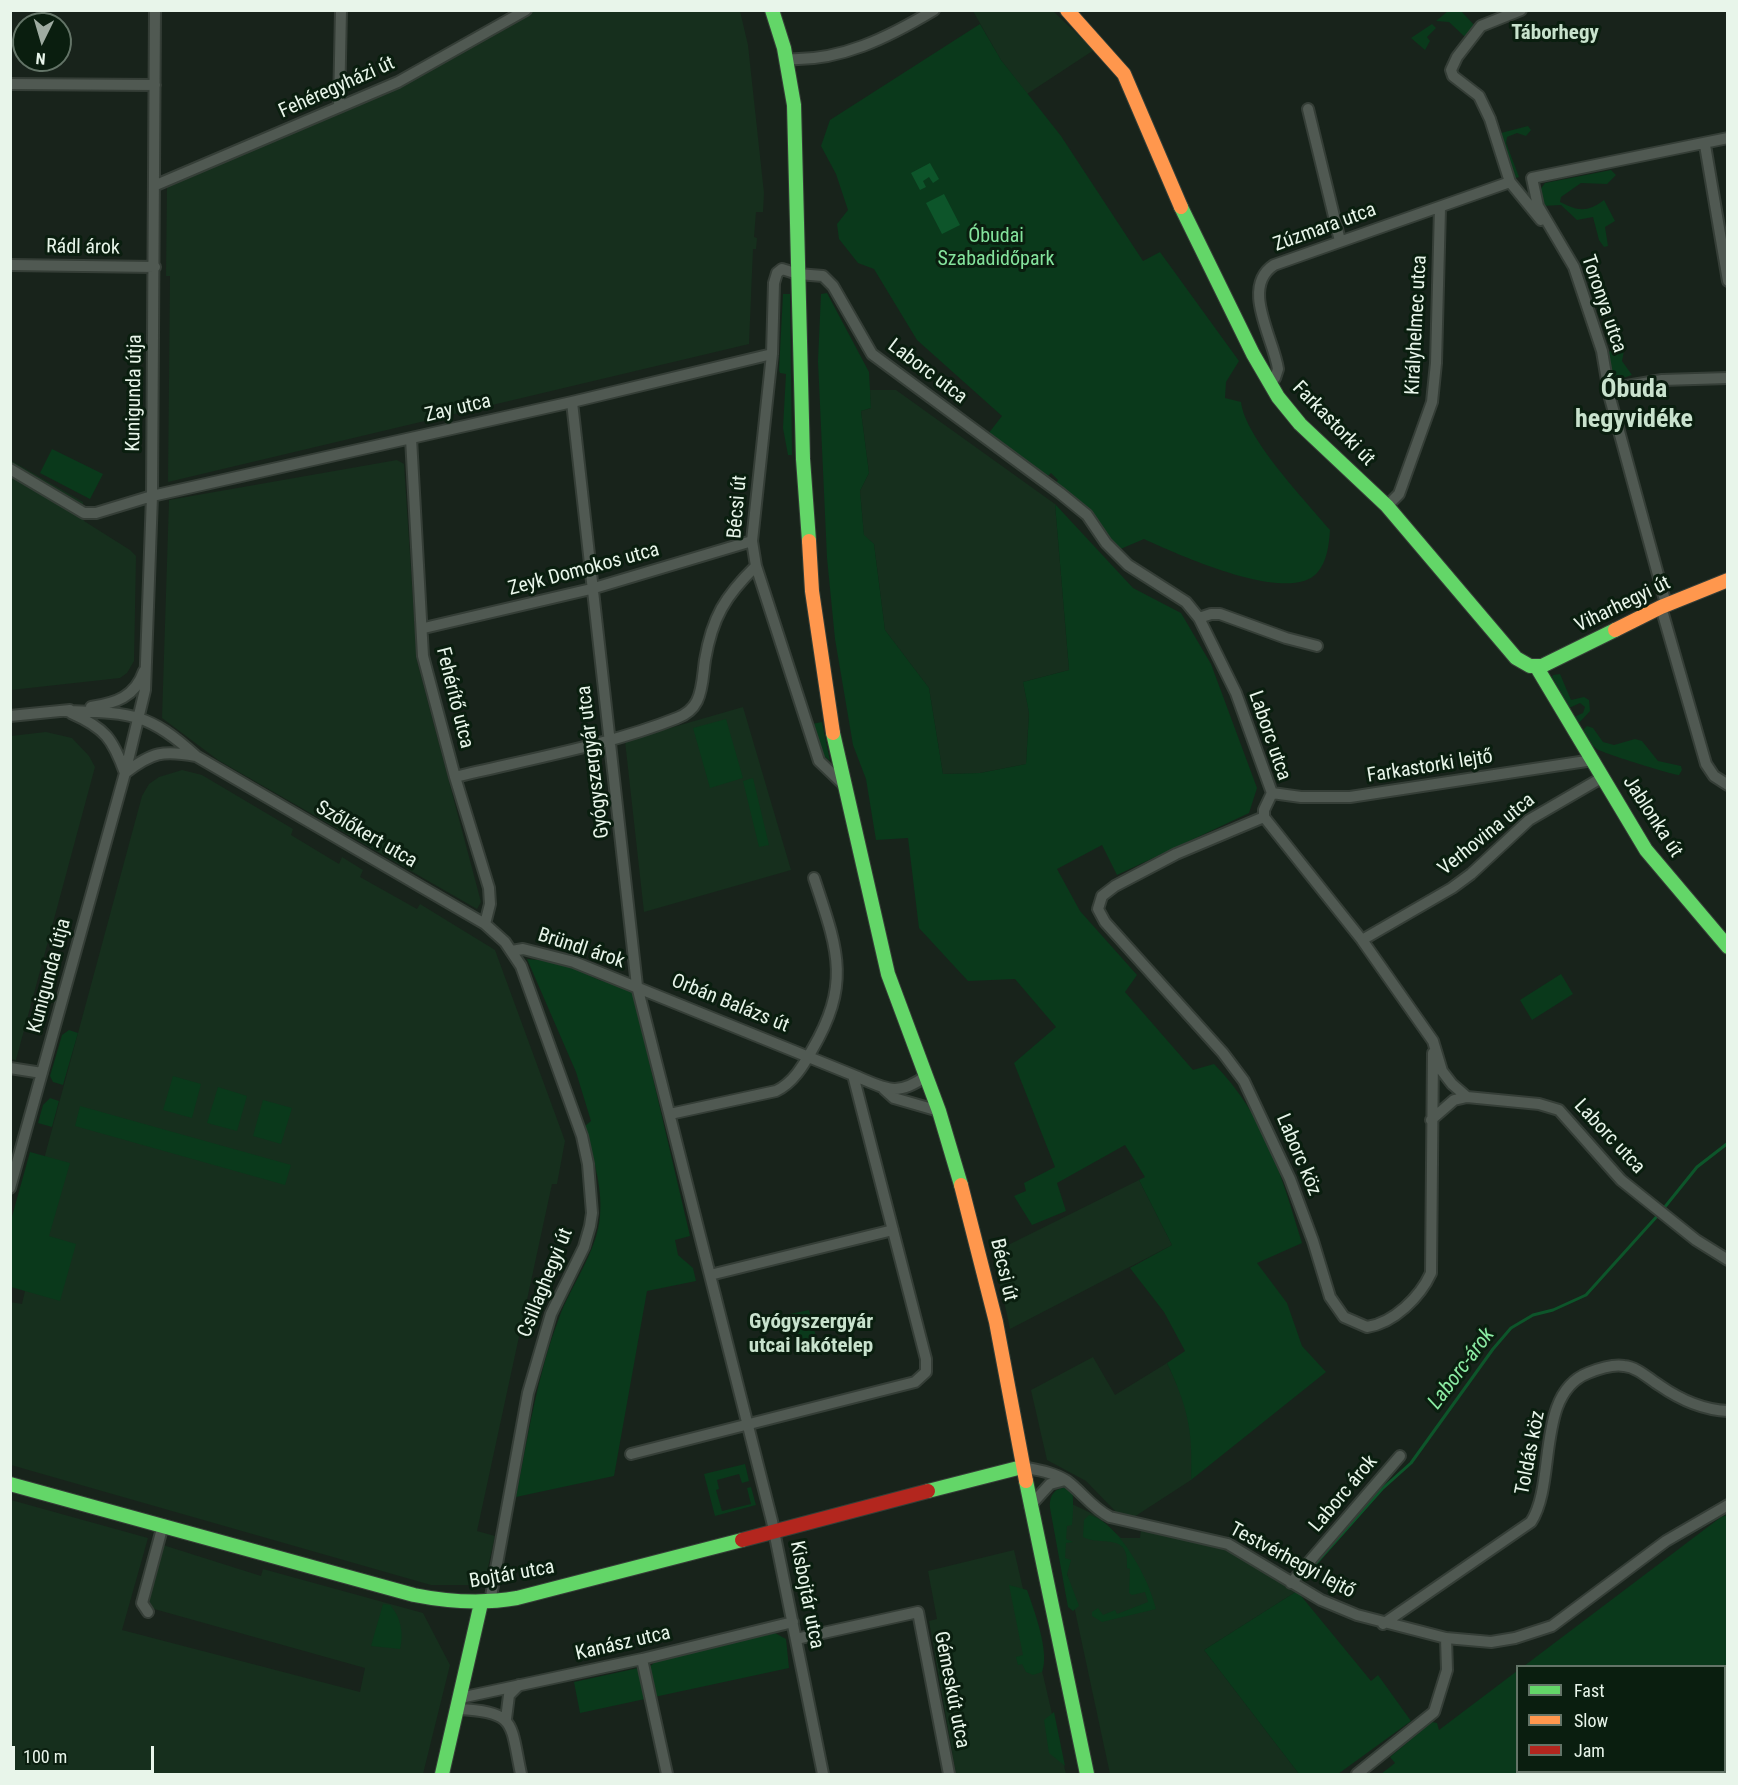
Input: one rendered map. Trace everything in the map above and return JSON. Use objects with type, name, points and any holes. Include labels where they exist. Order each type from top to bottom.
[{"type":"street","name":"Kunigunda útja","points":[[10,1188],[140,717],[147,663],[152,496],[156,186],[155,10]]},
{"type":"street","points":[[339,107],[341,10]]},
{"type":"street","name":"Bécsi út","points":[[772,10],[785,53]]},
{"type":"street","name":"Bécsi út","points":[[783,10],[785,53],[793,100],[796,141],[801,409],[812,591],[824,683],[843,784],[888,974],[939,1111],[970,1214],[993,1312],[1022,1467],[1087,1774]]},
{"type":"street","points":[[785,53],[802,60],[873,44],[934,10]]},
{"type":"street","name":"Farkastorki út","points":[[1067,10],[1117,64],[1128,82],[1180,205],[1269,382],[1300,424],[1387,506],[1516,657],[1524,664],[1536,666],[1593,760]]},
{"type":"street","name":"Toronya utca","points":[[1521,10],[1481,26],[1457,57],[1451,70],[1453,76],[1479,96],[1490,120],[1510,182],[1527,206],[1568,254],[1574,267],[1602,351],[1619,433],[1708,768],[1714,776],[1728,785]]},
{"type":"street","name":"Fehéregyházi út","points":[[156,186],[398,82],[523,11]]},
{"type":"street","points":[[10,84],[155,85]]},
{"type":"street","points":[[1308,109],[1340,241]]},
{"type":"street","points":[[1728,138],[1705,145],[1728,281]]},
{"type":"street","name":"Toronya utca","points":[[1549,229],[1538,206],[1532,178],[1705,145]]},
{"type":"street","name":"Zúzmara utca","points":[[1269,382],[1275,378],[1278,369],[1260,304],[1262,277],[1265,270],[1340,241],[1510,182]]},
{"type":"street","name":"Királyhelmec utca","points":[[1387,506],[1399,494],[1432,402],[1436,363],[1440,208]]},
{"type":"street","name":"Rádl árok","points":[[10,265],[154,267]]},
{"type":"street","name":"Bécsi út","points":[[798,274],[783,269],[775,277],[772,354],[752,541],[756,566],[819,761],[843,784]]},
{"type":"street","name":"Laborc utca","points":[[798,274],[823,276],[832,286],[872,354],[1087,515],[1106,543],[1128,566],[1186,602],[1199,618],[1236,693],[1272,793],[1264,810],[1264,817]]},
{"type":"street","name":"Zay utca","points":[[10,469],[84,513],[96,513],[152,496],[572,402],[772,354]]},
{"type":"street","points":[[1610,389],[1662,380],[1728,378]]},
{"type":"street","name":"Gyógyszergyár utca","points":[[572,402],[591,589],[637,986],[748,1424]]},
{"type":"street","name":"Fehérítő utca","points":[[411,438],[424,628],[421,635],[423,656],[455,777],[489,888],[490,904],[485,924]]},
{"type":"street","name":"Zeyk Domokos utca","points":[[424,628],[591,589],[752,541]]},
{"type":"street","points":[[455,777],[610,738],[678,718],[690,711],[700,693],[710,630],[718,611],[741,580],[756,566]]},
{"type":"street","name":"Viharhegyi út","points":[[1536,666],[1549,663],[1664,606],[1728,580]]},
{"type":"street","points":[[1199,618],[1210,614],[1220,614],[1286,638],[1317,646]]},
{"type":"street","name":"Szőlőkert utca","points":[[10,716],[106,705],[126,697],[142,677],[147,663]]},
{"type":"street","points":[[65,711],[105,732],[117,750],[125,773]]},
{"type":"street","name":"Szőlőkert utca","points":[[65,711],[140,717],[168,731],[196,756],[485,924],[512,951]]},
{"type":"street","name":"Szőlőkert utca","points":[[125,773],[149,756],[167,751],[196,756]]},
{"type":"street","name":"Farkastorki lejtő","points":[[1272,793],[1301,797],[1350,797],[1593,760]]},
{"type":"street","name":"Jablonka út","points":[[1593,760],[1646,850],[1728,947]]},
{"type":"street","name":"Verhovina utca","points":[[1362,940],[1452,888],[1471,874],[1529,820],[1603,777]]},
{"type":"street","points":[[1264,817],[1362,940],[1433,1041],[1436,1056],[1447,1079],[1467,1097]]},
{"type":"street","name":"Laborc köz","points":[[1264,817],[1176,854],[1115,886],[1102,896],[1098,909],[1104,922],[1223,1053],[1244,1081],[1290,1179],[1313,1241],[1330,1297],[1344,1317],[1358,1324],[1372,1326],[1393,1316],[1419,1293],[1431,1273],[1433,1041]]},
{"type":"street","points":[[670,1114],[762,1095],[789,1082],[809,1056],[831,1011],[838,982],[835,942],[814,878]]},
{"type":"street","name":"Bründl árok","points":[[512,951],[523,949],[557,956],[637,986]]},
{"type":"street","name":"Csillaghegyi út","points":[[442,1774],[485,1603],[528,1393],[551,1314],[584,1247],[592,1213],[588,1164],[582,1136],[530,986],[512,951]]},
{"type":"street","name":"Orbán Balázs út","points":[[637,986],[882,1086],[903,1090],[926,1076]]},
{"type":"street","points":[[10,1068],[42,1073]]},
{"type":"street","points":[[630,1454],[915,1382],[926,1372],[926,1359],[853,1075]]},
{"type":"street","name":"Orbán Balázs út","points":[[882,1086],[894,1098],[939,1111]]},
{"type":"street","points":[[1431,1120],[1454,1100],[1467,1097]]},
{"type":"street","name":"Laborc utca","points":[[1467,1097],[1539,1104],[1559,1110],[1621,1180],[1696,1240],[1728,1260]]},
{"type":"street","points":[[710,1275],[893,1230]]},
{"type":"street","name":"Toldás köz","points":[[1383,1624],[1531,1522],[1540,1499],[1555,1415],[1567,1391],[1581,1377],[1609,1367],[1624,1366],[1638,1370],[1661,1387],[1701,1406],[1728,1411]]},
{"type":"street","name":"Kisbojtár utca","points":[[748,1424],[775,1532],[824,1774]]},
{"type":"street","name":"Laborc árok","points":[[1292,1583],[1400,1456]]},
{"type":"street","name":"Bojtár utca","points":[[10,1484],[414,1594],[450,1602],[485,1603],[517,1598],[1022,1467]]},
{"type":"street","name":"Testvérhegyi lejtő","points":[[1022,1467],[1049,1473],[1065,1480],[1097,1510],[1110,1517],[1228,1544],[1338,1608],[1383,1624],[1446,1638],[1478,1642],[1501,1641],[1552,1626],[1666,1541],[1728,1505]]},
{"type":"street","points":[[1030,1506],[1044,1489],[1065,1480]]},
{"type":"street","points":[[148,1612],[142,1603],[163,1525]]},
{"type":"street","name":"Gémeskút utca","points":[[796,1639],[918,1612],[949,1774]]},
{"type":"street","name":"Kanász utca","points":[[459,1703],[519,1685],[642,1659],[793,1622]]},
{"type":"street","points":[[1357,1774],[1434,1712],[1448,1670],[1446,1638]]},
{"type":"street","points":[[642,1659],[667,1774]]},
{"type":"street","points":[[506,1719],[509,1695],[519,1685]]},
{"type":"street","points":[[459,1703],[497,1713],[506,1719],[512,1732],[521,1774]]},
{"type":"shaded area","points":[[533,11],[740,11],[748,45],[764,193],[763,212],[756,212],[754,237],[757,238],[756,249],[753,249],[749,344],[168,482],[170,276],[166,276],[167,185],[405,82]]},
{"type":"shaded area","points":[[973,11],[1053,11],[1094,50],[1027,94],[1001,60]]},
{"type":"shaded area","points":[[930,163],[939,179],[933,183],[929,177],[923,181],[926,187],[920,190],[911,173]]},
{"type":"shaded area","points":[[944,194],[960,225],[942,234],[926,203]]},
{"type":"shaded area","points":[[870,390],[896,390],[1055,504],[1069,670],[1023,682],[1029,712],[1026,764],[980,773],[943,774],[929,688],[885,630],[874,544],[864,536],[860,491],[869,473],[861,411],[871,408]]},
{"type":"shaded area","points":[[10,460],[83,502],[84,521],[136,556],[134,661],[127,673],[120,678],[11,690]]},
{"type":"shaded area","points":[[397,460],[404,464],[417,661],[481,902],[477,909],[218,760],[162,718],[169,500]]},
{"type":"shaded area","points":[[743,707],[791,870],[644,912],[625,741]]},
{"type":"shaded area","points":[[46,732],[72,738],[89,756],[95,767],[16,1060],[10,1059],[11,736]]},
{"type":"shaded area","points":[[182,770],[202,775],[293,829],[291,835],[339,864],[342,857],[363,870],[360,877],[417,909],[420,904],[495,950],[565,1141],[557,1184],[552,1184],[477,1531],[495,1536],[484,1585],[431,1585],[11,1465],[10,1302],[22,1304],[44,1159],[142,796],[149,784],[159,777]]},
{"type":"shaded area","points":[[1139,1180],[1172,1245],[1010,1329],[1003,1296],[1010,1294],[1008,1288],[1001,1289],[994,1252]]},
{"type":"shaded area","points":[[1093,1357],[1115,1395],[1167,1363],[1185,1402],[1193,1446],[1191,1480],[1134,1517],[1118,1514],[1086,1481],[1047,1460],[1031,1390]]},
{"type":"shaded area","points":[[11,1500],[148,1538],[122,1630],[360,1692],[365,1668],[147,1607],[163,1545],[261,1576],[263,1569],[423,1613],[450,1665],[423,1774],[11,1774]]},
{"type":"shaded area","points":[[1064,1504],[1074,1505],[1097,1516],[1121,1538],[1140,1538],[1141,1530],[1151,1530],[1227,1549],[1297,1591],[1204,1650],[1299,1774],[1110,1774],[1053,1508]]},
{"type":"shaded area","points":[[1014,1550],[1066,1774],[956,1774],[929,1621],[937,1619],[928,1571]]},
{"type":"green space","points":[[1448,11],[1461,11],[1475,26],[1465,37],[1449,22],[1436,21]]},
{"type":"green space","name":"Óbudai Szabadidőpark","points":[[980,24],[1001,60],[1061,136],[1143,261],[1160,252],[1239,361],[1226,382],[1225,398],[1241,402],[1245,417],[1265,451],[1330,530],[1325,559],[1317,573],[1303,581],[1282,583],[1232,574],[1144,539],[1118,550],[1055,484],[1058,480],[1051,473],[1047,477],[988,434],[1002,416],[917,340],[874,269],[858,263],[839,239],[837,224],[848,210],[836,174],[821,146],[830,120]]},
{"type":"green space","points":[[1432,24],[1436,28],[1427,37],[1430,41],[1425,50],[1411,38]]},
{"type":"green space","points":[[1528,126],[1531,130],[1526,136],[1517,133],[1507,137],[1506,143],[1519,177],[1513,179],[1498,136],[1501,133]]},
{"type":"green space","points":[[1611,170],[1616,175],[1607,184],[1581,183],[1561,197],[1560,202],[1572,207],[1587,209],[1604,200],[1615,221],[1605,227],[1608,246],[1604,247],[1599,240],[1593,217],[1577,220],[1561,205],[1542,206],[1540,190],[1545,183]]},
{"type":"green space","points":[[827,293],[869,372],[871,408],[861,411],[869,473],[860,491],[864,535],[874,544],[885,630],[929,688],[943,774],[980,773],[1026,764],[1029,713],[1023,682],[1069,670],[1055,504],[1133,588],[1181,613],[1211,664],[1257,788],[1249,813],[1117,875],[1102,845],[1057,869],[1080,911],[1137,975],[1125,992],[1193,1070],[1214,1064],[1246,1104],[1269,1147],[1287,1193],[1302,1243],[1257,1263],[1287,1303],[1302,1346],[1326,1372],[1191,1480],[1188,1420],[1180,1393],[1167,1363],[1185,1351],[1164,1312],[1130,1268],[1172,1245],[1139,1180],[1145,1177],[1125,1145],[1057,1183],[1066,1211],[1032,1225],[1014,1196],[1026,1191],[1024,1183],[1055,1167],[1014,1063],[1056,1027],[1015,979],[968,981],[919,928],[908,838],[876,840],[866,779],[853,745],[835,639],[827,558],[818,361],[821,294]]},
{"type":"green space","points":[[783,294],[790,294],[792,455],[788,455],[783,428],[786,374],[780,373],[779,370]]},
{"type":"green space","points":[[1625,346],[1622,361],[1632,375],[1623,378],[1624,383],[1617,384],[1605,353]]},
{"type":"green space","points":[[52,449],[103,474],[90,499],[40,473]]},
{"type":"green space","points":[[1560,674],[1571,700],[1584,697],[1589,700],[1590,711],[1579,723],[1574,717],[1583,713],[1585,707],[1580,703],[1569,708],[1552,677]]},
{"type":"green space","points":[[726,719],[743,778],[710,788],[693,728]]},
{"type":"green space","points":[[822,722],[830,761],[823,755],[812,724]]},
{"type":"green space","points":[[1587,726],[1593,728],[1603,742],[1614,745],[1635,739],[1642,741],[1658,761],[1681,766],[1682,770],[1679,775],[1674,774],[1597,749],[1583,730]]},
{"type":"green space","points":[[753,778],[769,845],[759,847],[743,781]]},
{"type":"green space","points":[[527,959],[561,962],[599,980],[632,989],[690,1236],[675,1240],[678,1255],[693,1268],[696,1281],[647,1291],[614,1476],[516,1497],[534,1406],[551,1340],[594,1242],[601,1205],[596,1171],[585,1126],[591,1121],[576,1072]]},
{"type":"green space","points":[[1561,974],[1573,994],[1532,1020],[1520,1000]]},
{"type":"green space","points":[[69,1030],[78,1033],[63,1085],[53,1082],[50,1076],[62,1035]]},
{"type":"green space","points":[[173,1076],[201,1084],[192,1118],[163,1110]]},
{"type":"green space","points":[[218,1087],[247,1096],[237,1131],[207,1123]]},
{"type":"green space","points":[[50,1098],[59,1101],[52,1127],[38,1123],[43,1105]]},
{"type":"green space","points":[[263,1100],[292,1108],[281,1144],[253,1136]]},
{"type":"green space","points":[[80,1106],[291,1165],[285,1185],[75,1126]]},
{"type":"green space","points":[[30,1152],[70,1163],[49,1236],[76,1244],[60,1301],[11,1287],[11,1220]]},
{"type":"green space","points":[[809,1310],[818,1344],[799,1349],[790,1314]]},
{"type":"green space","points":[[745,1464],[749,1481],[742,1483],[739,1474],[717,1480],[719,1489],[716,1490],[722,1511],[751,1504],[747,1488],[751,1487],[756,1505],[715,1516],[704,1474]]},
{"type":"green space","points":[[1065,1488],[1072,1492],[1073,1498],[1072,1525],[1067,1526],[1066,1539],[1073,1542],[1066,1543],[1065,1558],[1071,1560],[1067,1574],[1079,1606],[1073,1611],[1068,1607],[1050,1508],[1053,1494]]},
{"type":"green space","points":[[1089,1515],[1111,1529],[1132,1554],[1147,1583],[1156,1609],[1102,1622],[1092,1616],[1092,1612],[1098,1608],[1103,1615],[1115,1610],[1117,1614],[1148,1602],[1145,1592],[1132,1595],[1129,1593],[1130,1569],[1127,1568],[1127,1556],[1124,1549],[1113,1542],[1090,1540],[1083,1537],[1084,1520]]},
{"type":"green space","points":[[1727,1515],[1727,1774],[1381,1774],[1395,1763],[1390,1757],[1432,1722],[1437,1723],[1439,1730],[1516,1672],[1516,1773],[1726,1773],[1726,1665],[1525,1665],[1721,1517]]},
{"type":"green space","points":[[1009,1585],[1027,1590],[1040,1631],[1044,1664],[1042,1672],[1033,1675],[1026,1672],[1022,1664],[1018,1665],[1016,1657],[1023,1655]]},
{"type":"green space","points":[[1297,1591],[1371,1681],[1378,1675],[1411,1721],[1338,1774],[1299,1774],[1204,1650]]},
{"type":"green space","points":[[383,1604],[390,1605],[399,1620],[402,1637],[400,1649],[371,1646]]},
{"type":"green space","points":[[775,1633],[786,1639],[789,1668],[580,1713],[574,1682],[652,1665],[656,1659]]},
{"type":"green space","points":[[1054,1712],[1065,1766],[1049,1753],[1044,1720]]},
{"type":"waterway","name":"Laborc-árok","points":[[1664,1208],[1697,1167],[1728,1143]]},
{"type":"waterway","name":"Laborc-árok","points":[[1310,1570],[1382,1489],[1411,1463],[1493,1349],[1511,1328],[1533,1315],[1553,1310],[1586,1295],[1659,1214]]},
{"type":"traffic: fast","points":[[772,10],[784,48],[794,105],[803,459],[809,541]]},
{"type":"traffic: fast","points":[[1181,207],[1253,354],[1278,397],[1300,424],[1387,506],[1516,658],[1530,666],[1542,666],[1615,630]]},
{"type":"traffic: fast","points":[[1536,666],[1646,850],[1728,947]]},
{"type":"traffic: fast","points":[[833,733],[888,974],[939,1111],[961,1185]]},
{"type":"traffic: fast","points":[[928,1491],[1022,1467]]},
{"type":"traffic: fast","points":[[1026,1481],[1087,1774]]},
{"type":"traffic: fast","points":[[10,1484],[414,1595],[453,1601],[478,1602],[517,1598],[742,1540]]},
{"type":"traffic: fast","points":[[442,1774],[481,1603]]},
{"type":"traffic: slow","points":[[1067,10],[1124,74],[1181,207]]},
{"type":"traffic: slow","points":[[809,541],[812,591],[833,733]]},
{"type":"traffic: slow","points":[[1615,630],[1661,607],[1728,580]]},
{"type":"traffic: slow","points":[[961,1185],[996,1322],[1026,1481]]},
{"type":"traffic: jam","points":[[742,1540],[928,1491]]},
{"type":"district","name":"Táborhegy","points":[[1555,34]]},
{"type":"district","name":"Óbuda hegyvidéke","points":[[1634,405]]},
{"type":"district","name":"Gyógyszergyár utcai lakótelep","points":[[811,1335]]}]
